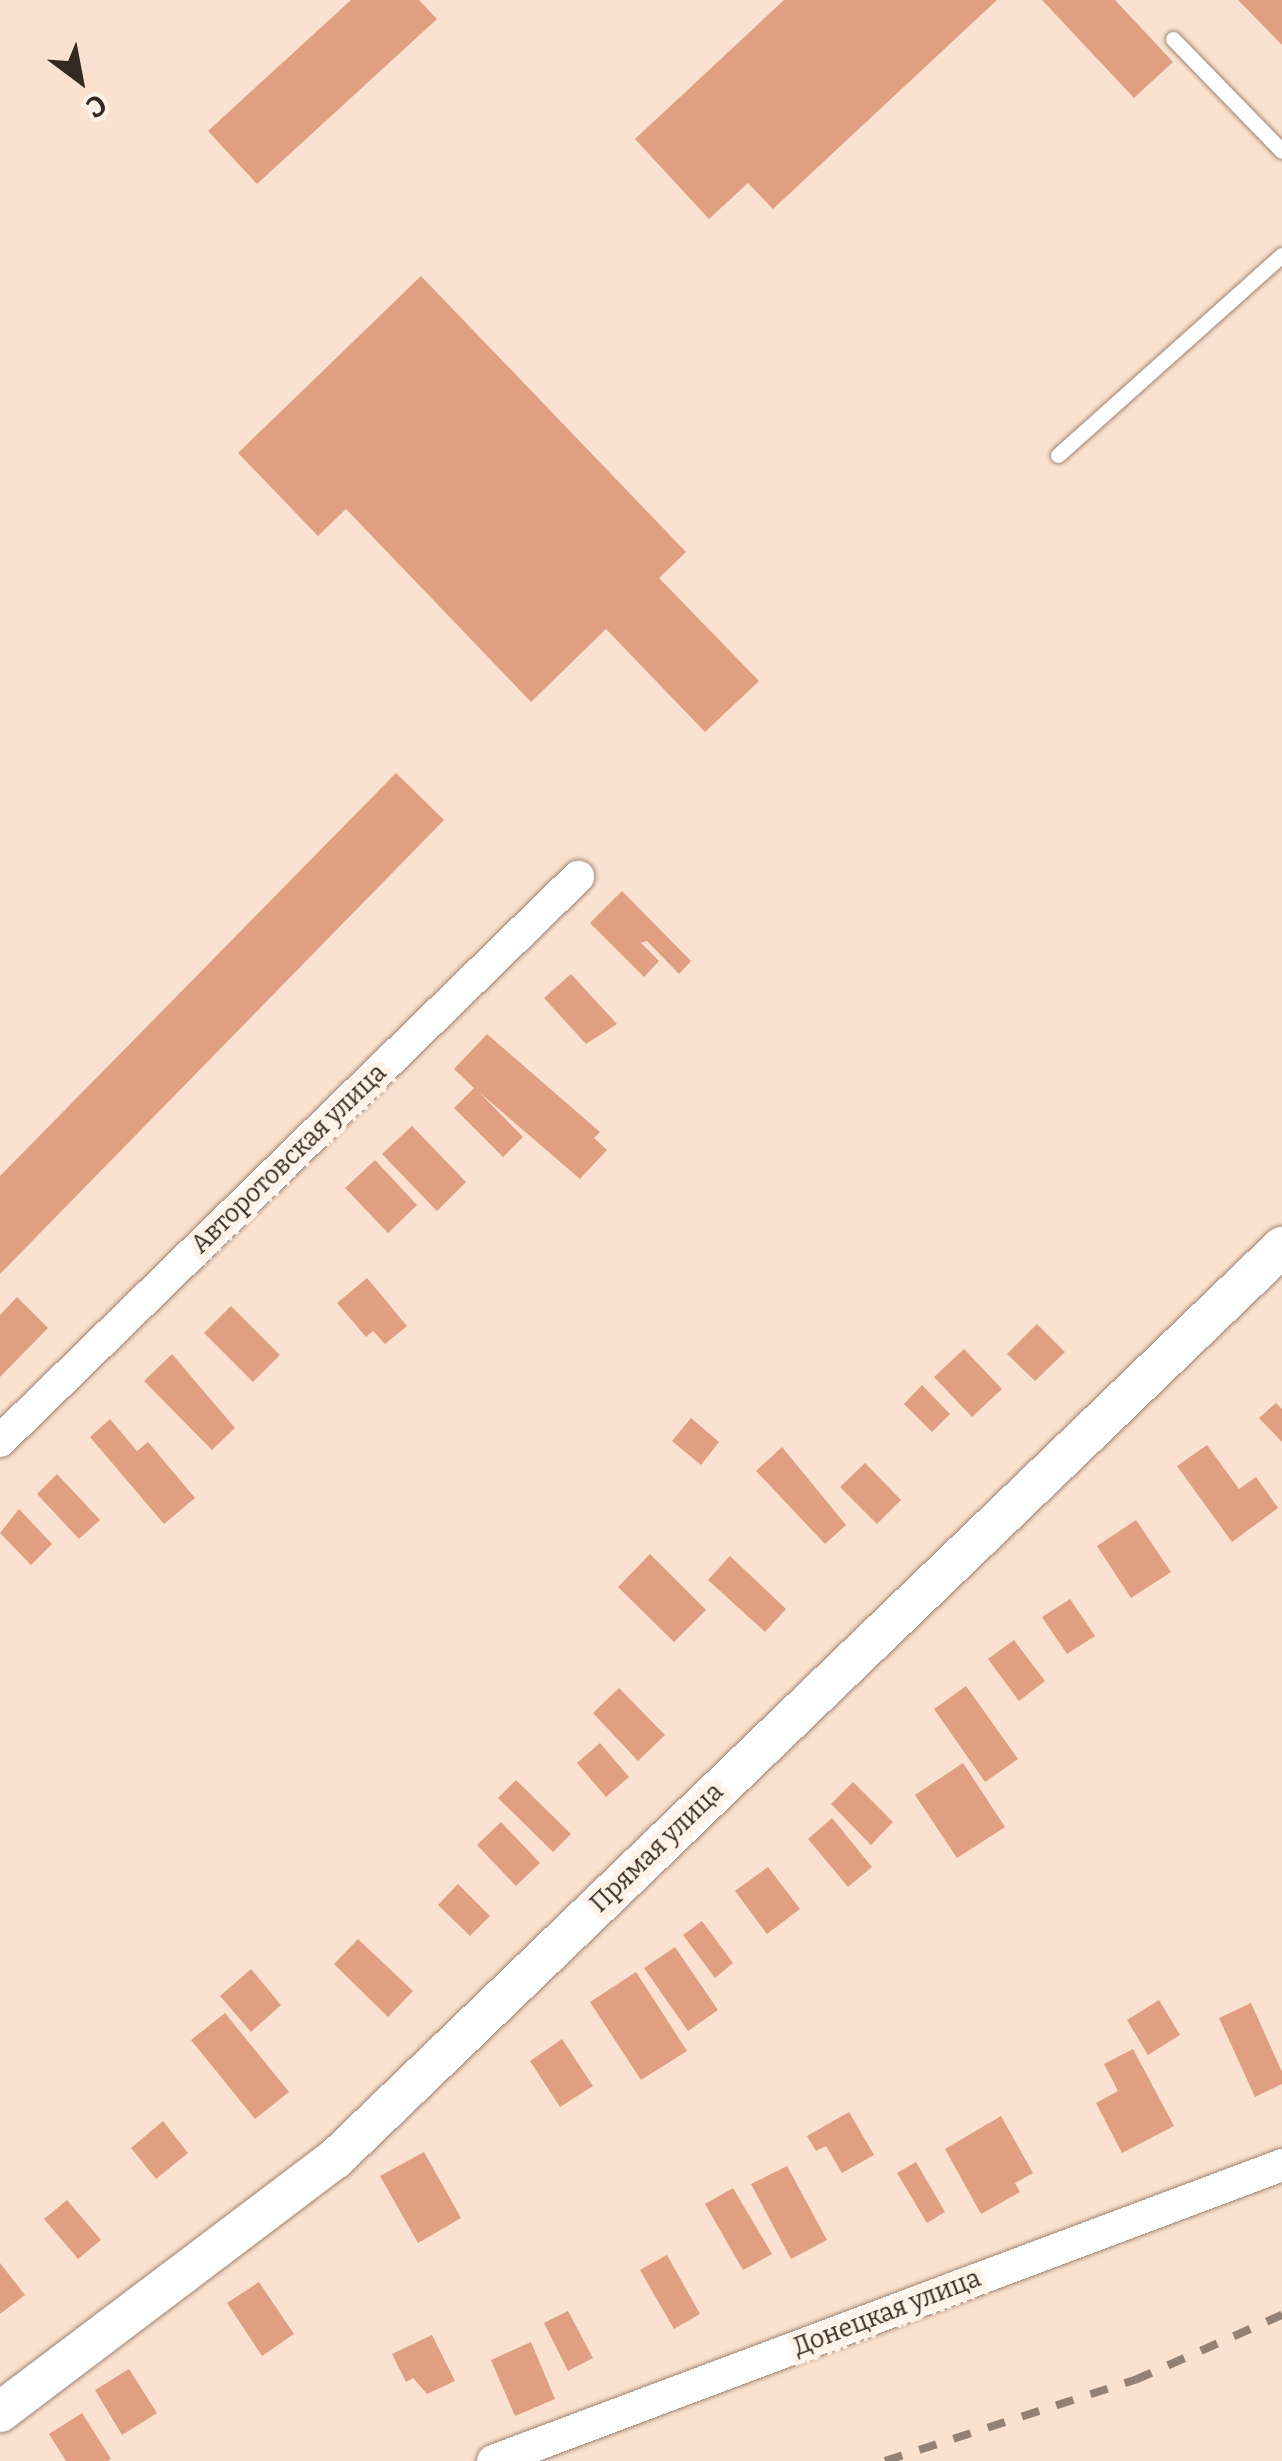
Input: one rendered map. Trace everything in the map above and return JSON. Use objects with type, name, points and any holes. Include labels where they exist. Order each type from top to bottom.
[{"type":"street","name":"Авторотовская улица","points":[[0,1441],[578,877]]},
{"type":"street","name":"Прямая улица","points":[[0,2412],[334,2159],[1282,1246]]},
{"type":"street","name":"Донецкая улица","points":[[493,2461],[1282,2165]]},
{"type":"lane","points":[[1173,39],[1282,152]]},
{"type":"lane","points":[[1058,456],[1282,255]]},
{"type":"building","points":[[351,0],[419,0],[437,19],[257,184],[208,131]]},
{"type":"building","points":[[784,0],[997,0],[773,209],[748,183],[709,219],[635,139]]},
{"type":"building","points":[[1042,0],[1115,0],[1173,62],[1134,98]]},
{"type":"building","points":[[1238,0],[1282,0],[1282,45]]},
{"type":"building","points":[[421,276],[686,552],[659,578],[759,681],[705,732],[606,629],[531,702],[346,509],[318,536],[238,453]]},
{"type":"building","points":[[396,773],[444,820],[0,1274],[0,1176]]},
{"type":"building","points":[[622,891],[691,961],[679,974],[647,941],[641,943],[659,961],[644,977],[590,923]]},
{"type":"building","points":[[571,974],[617,1024],[586,1044],[544,998]]},
{"type":"building","points":[[487,1034],[600,1132],[594,1138],[607,1150],[580,1179],[479,1092],[523,1137],[503,1157],[454,1108],[474,1088],[454,1069]]},
{"type":"building","points":[[412,1126],[466,1182],[437,1211],[382,1154]]},
{"type":"building","points":[[375,1160],[417,1205],[388,1233],[345,1188]]},
{"type":"building","points":[[367,1278],[407,1326],[385,1344],[373,1331],[366,1337],[337,1303]]},
{"type":"building","points":[[17,1297],[48,1328],[0,1377],[0,1315]]},
{"type":"building","points":[[231,1306],[280,1355],[253,1382],[204,1333]]},
{"type":"building","points":[[1037,1324],[1065,1352],[1035,1381],[1007,1354]]},
{"type":"building","points":[[964,1349],[1002,1389],[972,1417],[934,1377]]},
{"type":"building","points":[[172,1354],[235,1428],[212,1450],[144,1381]]},
{"type":"building","points":[[922,1385],[950,1414],[932,1432],[904,1404]]},
{"type":"building","points":[[1276,1403],[1282,1409],[1282,1442],[1259,1418]]},
{"type":"building","points":[[691,1418],[719,1442],[701,1465],[672,1441]]},
{"type":"building","points":[[110,1419],[137,1451],[148,1442],[195,1498],[164,1524],[90,1437]]},
{"type":"building","points":[[1207,1445],[1239,1489],[1256,1477],[1278,1508],[1232,1542],[1177,1466]]},
{"type":"building","points":[[782,1447],[846,1525],[825,1544],[756,1471]]},
{"type":"building","points":[[865,1463],[901,1500],[877,1524],[840,1487]]},
{"type":"building","points":[[57,1474],[100,1520],[79,1539],[37,1494]]},
{"type":"building","points":[[19,1509],[52,1544],[31,1565],[0,1533]]},
{"type":"building","points":[[1136,1520],[1171,1572],[1131,1598],[1097,1546]]},
{"type":"building","points":[[650,1554],[706,1610],[674,1642],[618,1587]]},
{"type":"building","points":[[730,1556],[786,1609],[765,1632],[708,1580]]},
{"type":"building","points":[[1070,1599],[1095,1636],[1067,1654],[1042,1617]]},
{"type":"building","points":[[1014,1640],[1045,1681],[1019,1701],[988,1659]]},
{"type":"building","points":[[966,1686],[1018,1759],[985,1782],[934,1709]]},
{"type":"building","points":[[619,1688],[665,1735],[638,1761],[593,1713]]},
{"type":"building","points":[[600,1743],[629,1777],[606,1797],[577,1763]]},
{"type":"building","points":[[963,1763],[1005,1827],[957,1858],[915,1795]]},
{"type":"building","points":[[516,1780],[571,1834],[553,1852],[498,1798]]},
{"type":"building","points":[[853,1782],[893,1822],[871,1845],[831,1804]]},
{"type":"building","points":[[832,1818],[872,1867],[848,1887],[808,1839]]},
{"type":"building","points":[[501,1822],[540,1863],[516,1886],[477,1845]]},
{"type":"building","points":[[768,1867],[800,1909],[767,1934],[735,1891]]},
{"type":"building","points":[[458,1884],[490,1916],[470,1936],[438,1905]]},
{"type":"building","points":[[702,1921],[733,1963],[715,1978],[683,1935]]},
{"type":"building","points":[[358,1939],[413,1991],[388,2017],[334,1964]]},
{"type":"building","points":[[675,1947],[718,2010],[688,2031],[644,1968]]},
{"type":"building","points":[[251,1969],[281,2005],[251,2032],[220,1996]]},
{"type":"building","points":[[636,1972],[687,2051],[641,2080],[590,2002]]},
{"type":"building","points":[[1159,2000],[1180,2035],[1148,2055],[1127,2020]]},
{"type":"building","points":[[1251,2003],[1282,2072],[1282,2084],[1255,2097],[1219,2018]]},
{"type":"building","points":[[225,2013],[289,2092],[255,2119],[191,2040]]},
{"type":"building","points":[[562,2039],[593,2086],[560,2107],[530,2061]]},
{"type":"building","points":[[1133,2049],[1174,2126],[1122,2153],[1096,2103],[1118,2091],[1104,2064]]},
{"type":"building","points":[[849,2112],[874,2155],[842,2173],[826,2146],[816,2151],[807,2136]]},
{"type":"building","points":[[1001,2116],[1033,2173],[1015,2183],[1020,2192],[981,2214],[945,2149]]},
{"type":"building","points":[[163,2121],[188,2153],[156,2179],[131,2148]]},
{"type":"building","points":[[424,2152],[461,2218],[418,2243],[380,2176]]},
{"type":"building","points":[[916,2162],[945,2212],[927,2223],[897,2173]]},
{"type":"building","points":[[787,2166],[827,2240],[791,2259],[751,2184]]},
{"type":"building","points":[[733,2188],[772,2254],[743,2270],[705,2204]]},
{"type":"building","points":[[67,2200],[101,2240],[78,2259],[44,2219]]},
{"type":"building","points":[[667,2255],[700,2314],[674,2329],[640,2270]]},
{"type":"building","points":[[0,2263],[25,2295],[0,2314]]},
{"type":"building","points":[[259,2282],[294,2334],[262,2356],[227,2303]]},
{"type":"building","points":[[568,2311],[593,2358],[568,2371],[544,2323]]},
{"type":"building","points":[[432,2335],[455,2381],[427,2394],[413,2378],[406,2382],[392,2354]]},
{"type":"building","points":[[531,2342],[555,2399],[515,2416],[491,2360]]},
{"type":"building","points":[[129,2369],[157,2413],[122,2435],[95,2390]]},
{"type":"building","points":[[82,2413],[111,2459],[108,2461],[66,2461],[49,2434]]},
{"type":"railway","points":[[885,2461],[1135,2380],[1282,2315]]}]
